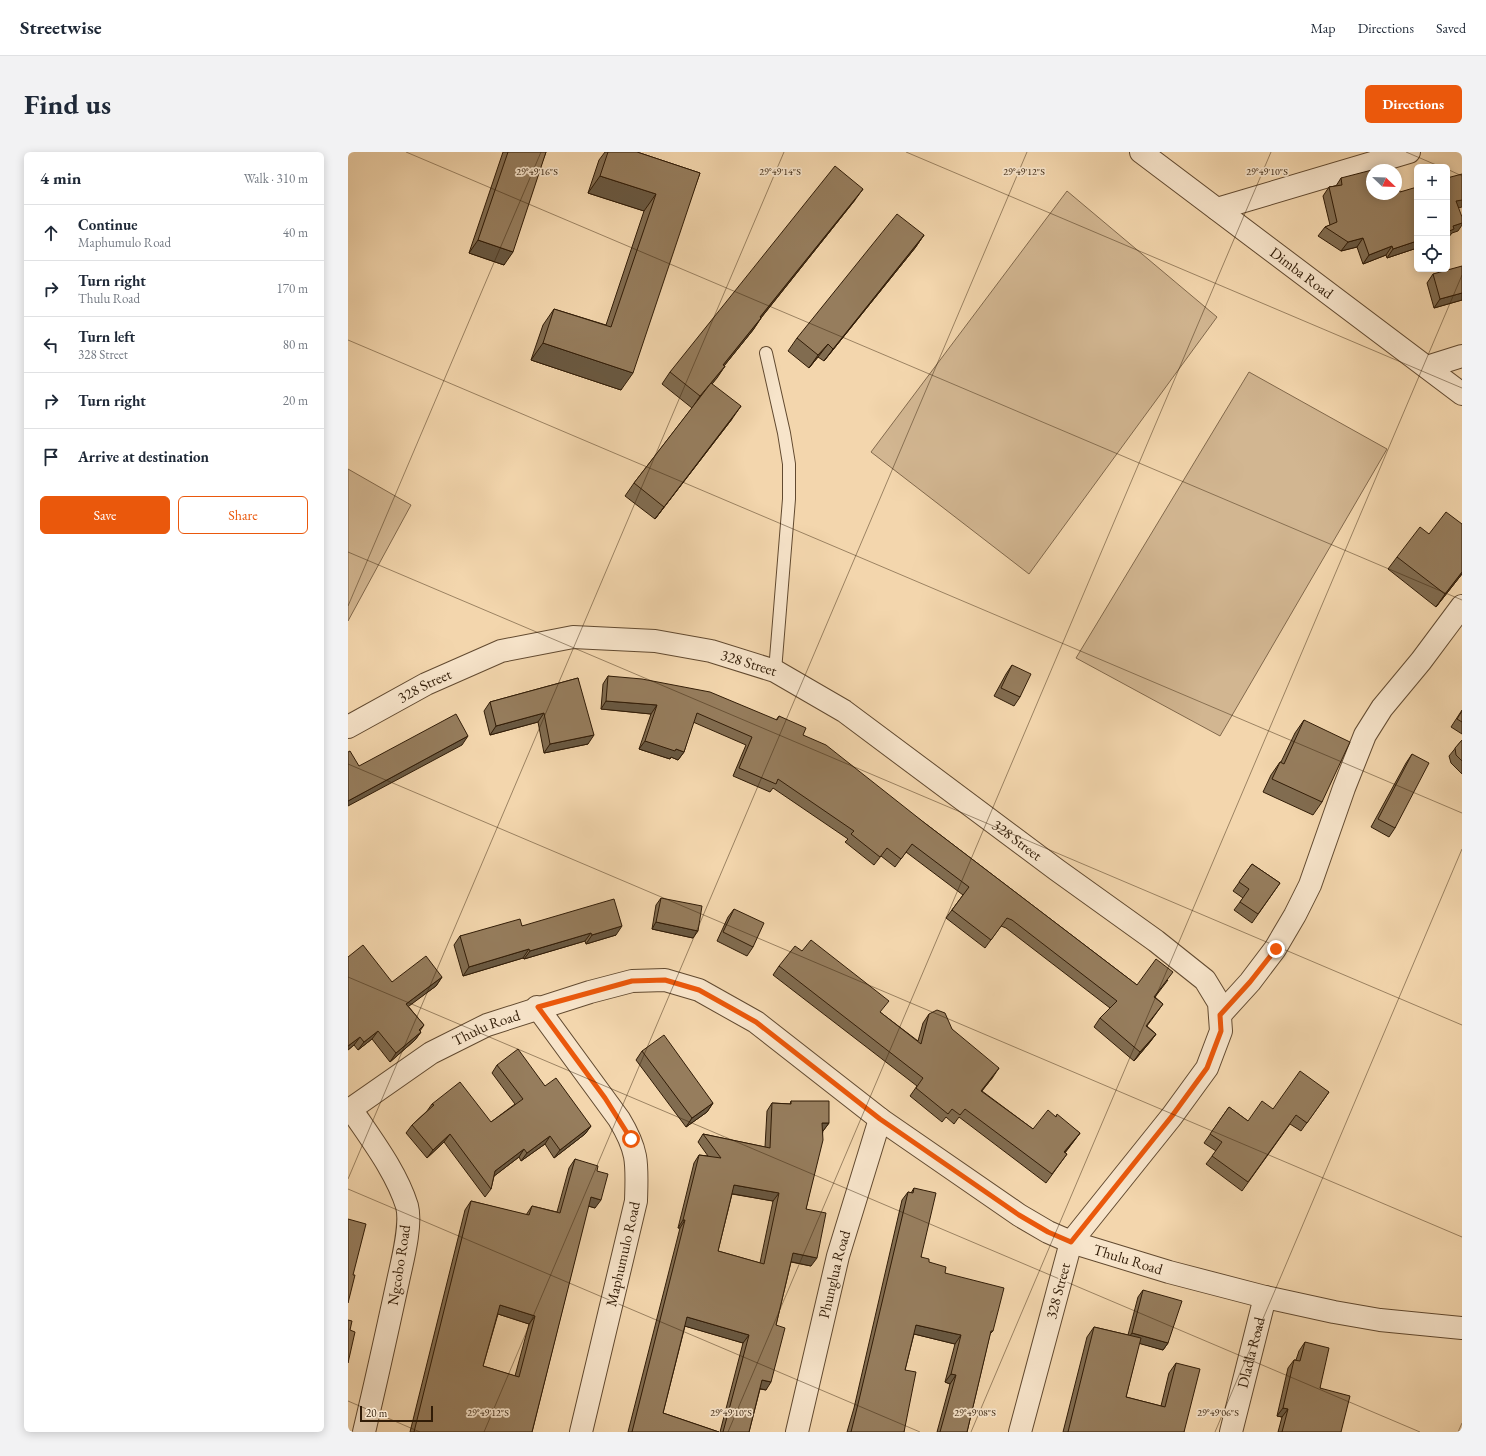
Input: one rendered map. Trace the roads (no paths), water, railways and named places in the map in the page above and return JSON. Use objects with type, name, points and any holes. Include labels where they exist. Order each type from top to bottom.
[{"type":"street","name":"Dimba Road","points":[[1141,152],[1462,394]]},
{"type":"street","points":[[1217,209],[1409,152]]},
{"type":"street","points":[[1427,367],[1462,356]]},
{"type":"street","points":[[1220,1015],[1250,982],[1276,949],[1295,915],[1310,885],[1344,788],[1365,735],[1382,708],[1421,661],[1462,606]]},
{"type":"street","name":"328 Street","points":[[348,727],[426,684],[501,651],[573,636],[655,641],[711,651],[775,671],[844,711],[1044,861],[1156,941],[1206,980],[1219,1003],[1221,1031],[1207,1068],[1172,1116],[1071,1242],[1020,1432]]},
{"type":"street","name":"Thulu Road","points":[[350,1110],[431,1053],[487,1025],[538,1007],[632,981],[665,980],[699,990],[756,1022],[880,1119],[1019,1215],[1048,1232],[1071,1242],[1169,1272],[1265,1297],[1380,1320],[1462,1328]]},
{"type":"street","name":"Maphumulo Road","points":[[538,1007],[620,1119],[631,1139],[638,1162],[636,1201],[581,1432]]},
{"type":"street","name":"Ngcobo Road","points":[[350,1110],[382,1156],[398,1184],[407,1208],[407,1239],[384,1351],[364,1432]]},
{"type":"street","name":"Phunglua Road","points":[[797,1432],[838,1256],[880,1119]]},
{"type":"street","name":"Dladla Road","points":[[1232,1432],[1265,1297]]},
{"type":"lane","points":[[766,353],[784,433],[789,464],[787,522],[775,671]]}]
